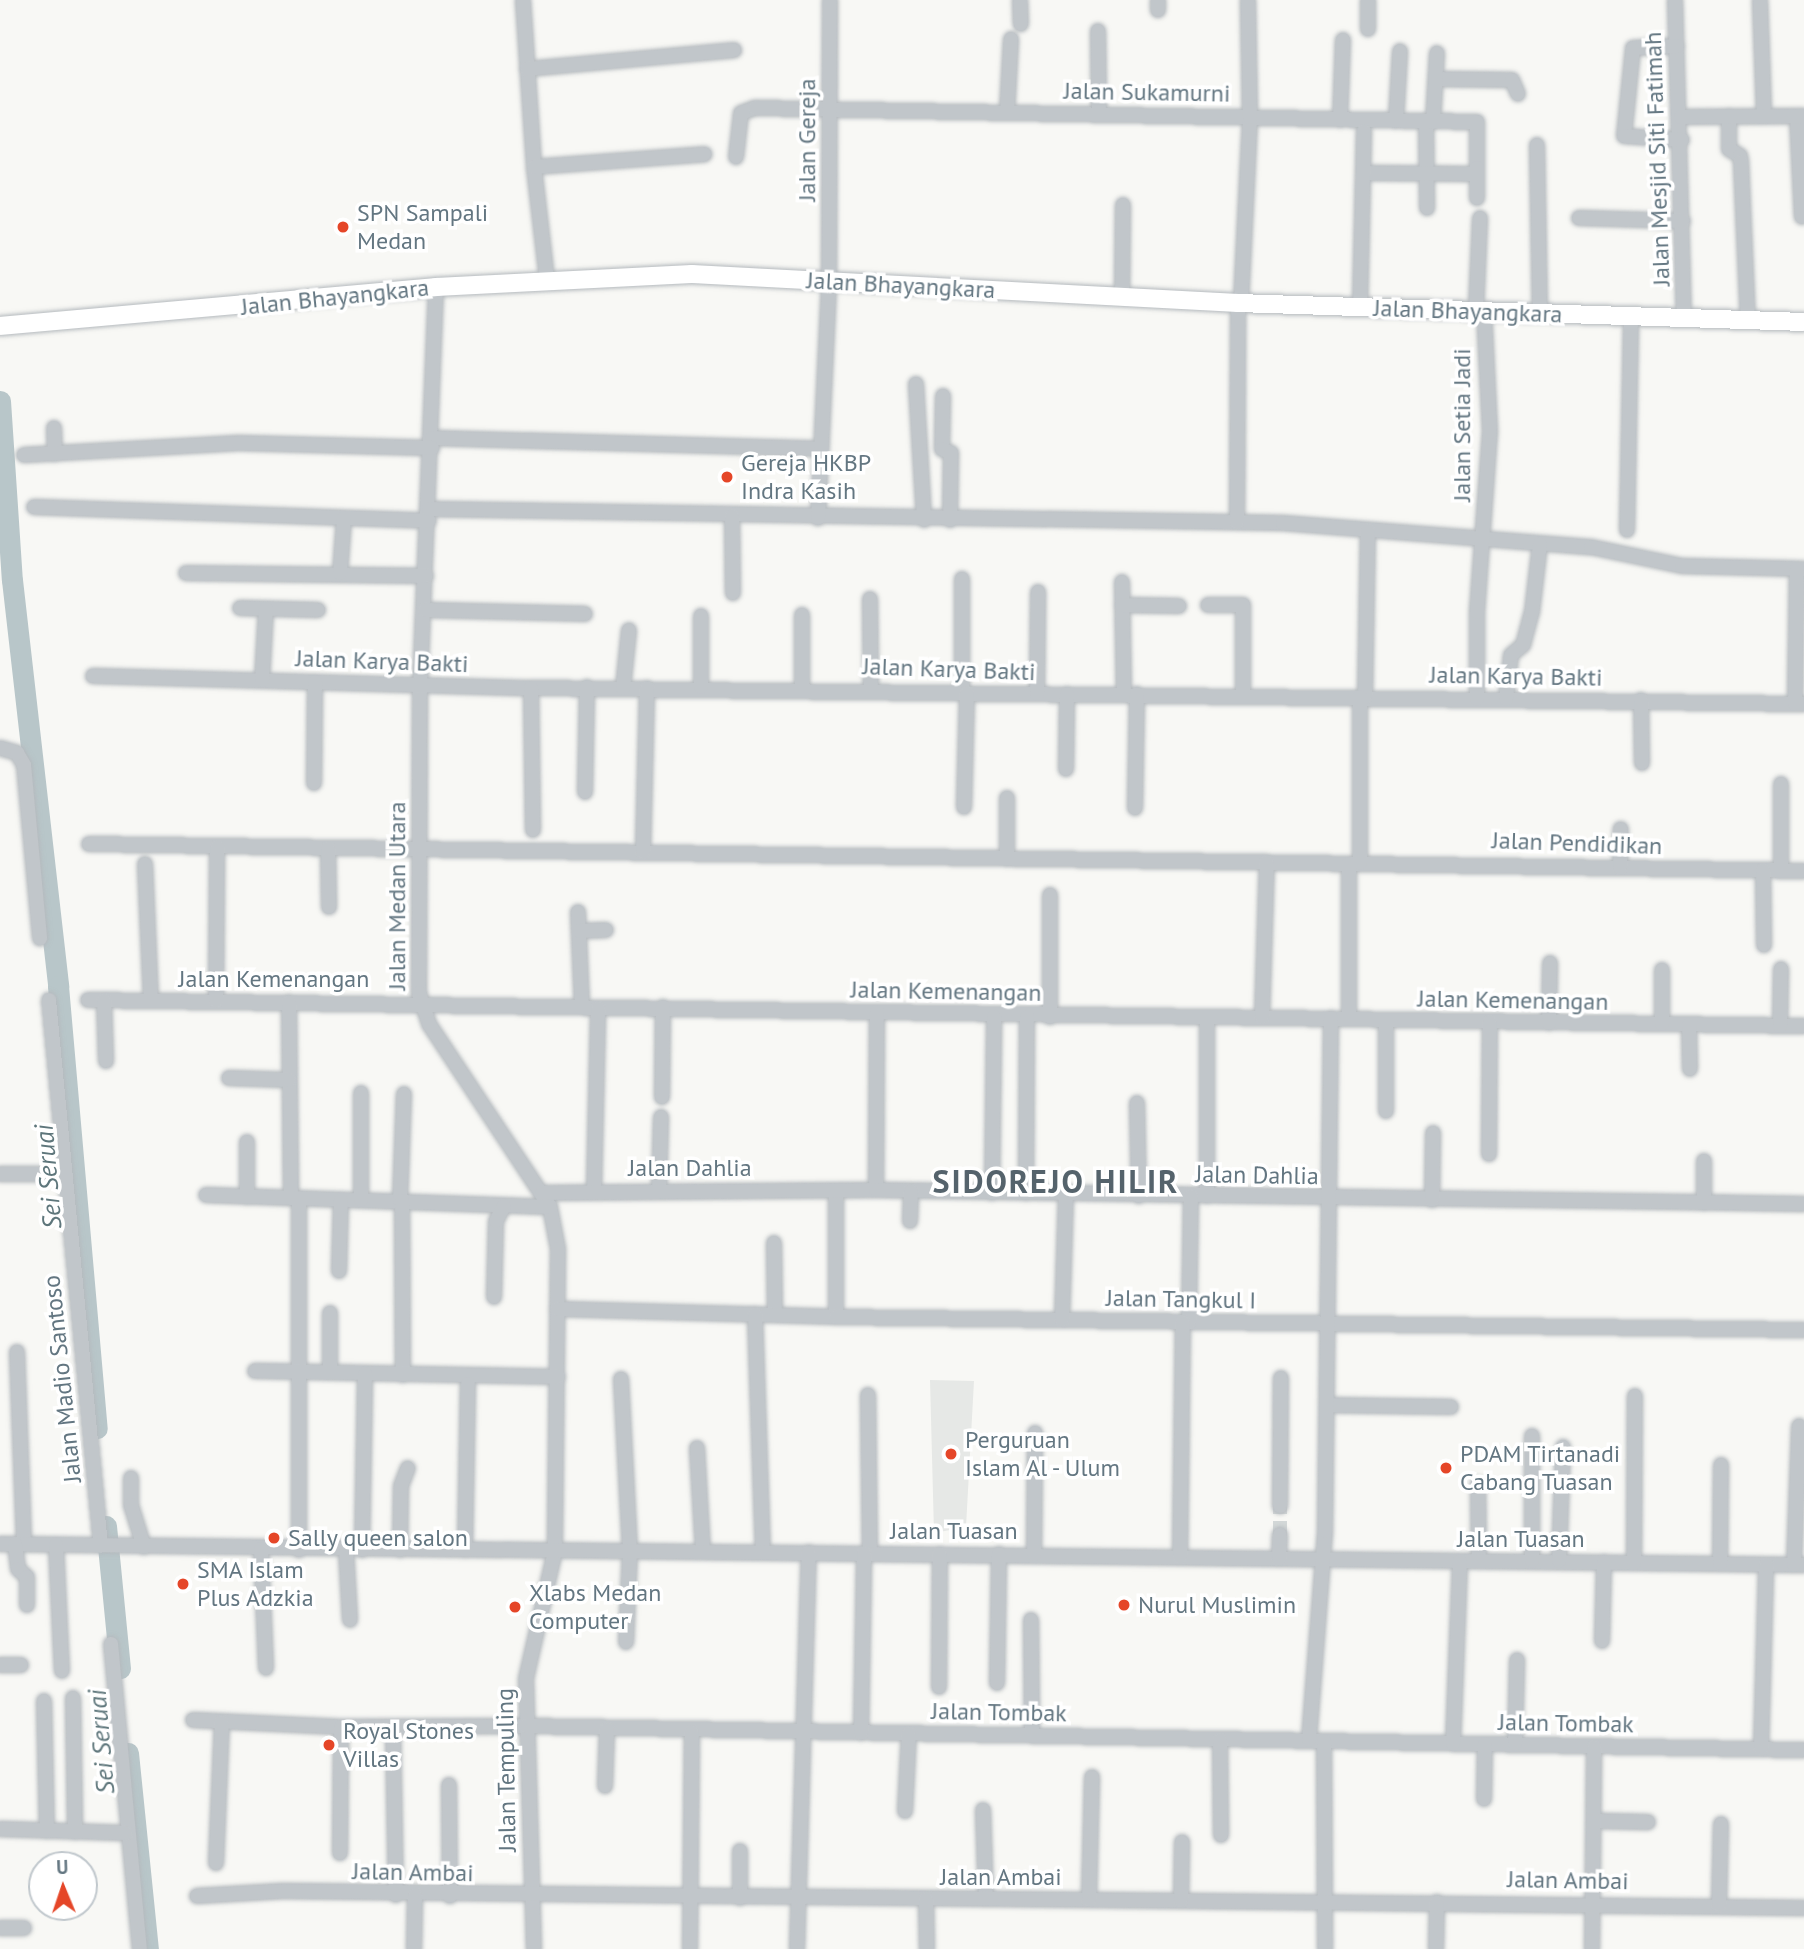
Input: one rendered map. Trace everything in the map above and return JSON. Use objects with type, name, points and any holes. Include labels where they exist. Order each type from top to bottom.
[{"type":"main road","name":"Jalan Bhayangkara","points":[[0,326],[436,287],[692,274],[1239,303],[1804,322]]},
{"type":"street","points":[[523,0],[534,167],[547,280]]},
{"type":"street","name":"Jalan Gereja","points":[[818,517],[829,281],[830,0]]},
{"type":"street","points":[[1020,0],[1021,24]]},
{"type":"street","points":[[1237,522],[1239,303],[1250,117],[1248,0]]},
{"type":"street","points":[[1368,0],[1368,29]]},
{"type":"street","name":"Jalan Mesjid Siti Fatimah","points":[[1675,0],[1682,140],[1684,318]]},
{"type":"street","points":[[1760,0],[1764,116]]},
{"type":"street","points":[[1098,31],[1099,114]]},
{"type":"street","points":[[1007,113],[1011,38]]},
{"type":"street","points":[[1340,120],[1343,40]]},
{"type":"street","points":[[1678,46],[1633,48],[1624,136],[1682,140]]},
{"type":"street","points":[[527,69],[734,50]]},
{"type":"street","points":[[1396,121],[1400,51]]},
{"type":"street","points":[[1427,208],[1430,122],[1437,53]]},
{"type":"street","points":[[1436,79],[1512,80],[1518,94]]},
{"type":"street","name":"Jalan Sukamurni","points":[[736,157],[740,118],[746,109],[1099,114],[1478,122],[1477,168]]},
{"type":"street","points":[[1729,116],[1729,149],[1740,156],[1741,162],[1748,321]]},
{"type":"street","points":[[1681,117],[1801,116],[1802,217]]},
{"type":"street","points":[[1360,307],[1366,173],[1364,131]]},
{"type":"street","points":[[1537,145],[1541,313]]},
{"type":"street","points":[[534,167],[705,154]]},
{"type":"street","points":[[1366,173],[1473,174],[1477,168]]},
{"type":"street","points":[[1477,168],[1477,198]]},
{"type":"street","points":[[1122,296],[1123,205]]},
{"type":"street","name":"Jalan Setia Jadi","points":[[1477,699],[1482,540],[1490,432],[1480,310],[1480,218]]},
{"type":"street","points":[[1578,218],[1683,220]]},
{"type":"street","name":"Jalan Medan Utara","points":[[436,287],[421,685],[418,849],[420,1003],[429,1024],[550,1207],[558,1241],[555,1551]]},
{"type":"street","points":[[1627,530],[1631,317]]},
{"type":"street","points":[[916,384],[924,520]]},
{"type":"street","points":[[943,396],[942,449],[951,453],[950,520]]},
{"type":"street","points":[[54,428],[55,454]]},
{"type":"street","points":[[24,455],[239,443],[821,449]]},
{"type":"street","points":[[34,507],[344,518],[429,515],[732,516],[1237,522],[1591,547],[1674,565],[1801,569],[1799,704]]},
{"type":"street","points":[[732,516],[733,593]]},
{"type":"street","points":[[340,573],[344,518]]},
{"type":"street","points":[[1349,1019],[1368,530]]},
{"type":"street","points":[[1506,699],[1511,655],[1524,643],[1532,612],[1539,544]]},
{"type":"street","points":[[186,573],[426,576]]},
{"type":"street","points":[[962,579],[964,807]]},
{"type":"street","points":[[1122,582],[1131,694],[1135,808]]},
{"type":"street","points":[[1037,694],[1038,592]]},
{"type":"street","points":[[870,599],[870,689]]},
{"type":"street","points":[[1208,605],[1243,605],[1243,695]]},
{"type":"street","points":[[1122,606],[1179,606]]},
{"type":"street","points":[[240,608],[317,610]]},
{"type":"street","points":[[262,680],[266,609]]},
{"type":"street","points":[[425,610],[585,614]]},
{"type":"street","points":[[802,615],[802,688]]},
{"type":"street","points":[[701,616],[701,687]]},
{"type":"street","points":[[623,688],[629,630]]},
{"type":"street","name":"Jalan Karya Bakti","points":[[93,676],[531,688],[802,688],[965,693],[1799,704]]},
{"type":"street","points":[[314,783],[315,682]]},
{"type":"street","points":[[585,792],[587,687]]},
{"type":"street","points":[[531,688],[533,830]]},
{"type":"street","points":[[643,852],[647,688]]},
{"type":"street","points":[[1066,769],[1067,694]]},
{"type":"street","points":[[1641,701],[1642,763]]},
{"type":"street","points":[[0,748],[17,753],[24,765],[40,938]]},
{"type":"street","points":[[1781,784],[1781,871]]},
{"type":"street","points":[[1007,798],[1007,859]]},
{"type":"street","points":[[1620,868],[1621,829]]},
{"type":"street","points":[[89,844],[1354,864]]},
{"type":"street","points":[[216,847],[216,1001]]},
{"type":"street","points":[[328,848],[329,907]]},
{"type":"street","points":[[1262,1017],[1267,862]]},
{"type":"street","name":"Jalan Pendidikan","points":[[1354,864],[1804,871]]},
{"type":"street","points":[[150,867],[156,1001]]},
{"type":"street","points":[[1763,870],[1764,944]]},
{"type":"street","points":[[1050,895],[1050,1017]]},
{"type":"street","points":[[578,912],[582,1007]]},
{"type":"street","points":[[580,931],[607,930]]},
{"type":"street","points":[[1549,1023],[1550,962]]},
{"type":"street","points":[[1780,1026],[1781,969]]},
{"type":"street","points":[[1662,970],[1662,1024]]},
{"type":"street","name":"Jalan Madio Santoso","points":[[49,1000],[102,1546]]},
{"type":"street","name":"Jalan Kemenangan","points":[[88,1000],[663,1007],[994,1017],[1262,1017],[1804,1026]]},
{"type":"street","points":[[104,1000],[106,1061]]},
{"type":"street","points":[[289,1002],[289,1080],[295,1198],[299,1549]]},
{"type":"street","points":[[662,1097],[663,1007]]},
{"type":"street","points":[[594,1190],[598,1008]]},
{"type":"street","points":[[876,1190],[877,1012]]},
{"type":"street","points":[[992,1193],[994,1017]]},
{"type":"street","points":[[1026,1194],[1027,1017]]},
{"type":"street","points":[[1207,1017],[1207,1196]]},
{"type":"street","points":[[1325,1949],[1317,1741],[1329,1324],[1331,1018]]},
{"type":"street","points":[[1386,1021],[1386,1111]]},
{"type":"street","points":[[1489,1154],[1490,1022]]},
{"type":"street","points":[[1689,1025],[1690,1069]]},
{"type":"street","points":[[229,1078],[289,1080]]},
{"type":"street","points":[[361,1093],[361,1200]]},
{"type":"street","points":[[403,1375],[401,1201],[404,1094]]},
{"type":"street","points":[[1137,1103],[1139,1196]]},
{"type":"street","points":[[659,1190],[661,1117]]},
{"type":"street","points":[[1433,1133],[1433,1200]]},
{"type":"street","points":[[247,1142],[247,1197]]},
{"type":"street","points":[[1704,1161],[1704,1203]]},
{"type":"street","points":[[0,1174],[44,1174]]},
{"type":"street","name":"Jalan Dahlia","points":[[542,1193],[594,1190],[876,1190],[1331,1199],[1804,1204]]},
{"type":"street","points":[[836,1191],[836,1317]]},
{"type":"street","points":[[910,1221],[911,1191]]},
{"type":"street","points":[[1062,1320],[1066,1194]]},
{"type":"street","points":[[206,1195],[550,1207]]},
{"type":"street","points":[[1180,1557],[1191,1196]]},
{"type":"street","points":[[339,1271],[341,1200]]},
{"type":"street","points":[[494,1297],[496,1221],[504,1206]]},
{"type":"street","points":[[774,1243],[775,1315]]},
{"type":"street","name":"Jalan Tangkul I","points":[[557,1309],[836,1317],[1804,1330]]},
{"type":"street","points":[[330,1313],[330,1372]]},
{"type":"street","points":[[755,1314],[763,1552]]},
{"type":"street","points":[[17,1352],[18,1569],[27,1577],[27,1605]]},
{"type":"street","points":[[255,1371],[403,1375],[473,1380],[558,1377]]},
{"type":"street","points":[[362,1550],[365,1374]]},
{"type":"street","points":[[1280,1506],[1281,1378]]},
{"type":"street","points":[[621,1379],[630,1551],[626,1642]]},
{"type":"street","points":[[473,1380],[476,1454]]},
{"type":"street","points":[[465,1550],[473,1380]]},
{"type":"street","points":[[861,1733],[867,1553],[868,1395]]},
{"type":"street","points":[[1634,1563],[1635,1396]]},
{"type":"street","points":[[1327,1405],[1451,1407]]},
{"type":"street","points":[[1799,1426],[1799,1565]]},
{"type":"street","points":[[1034,1554],[1035,1433]]},
{"type":"street","points":[[1532,1436],[1532,1561]]},
{"type":"street","points":[[1559,1561],[1563,1447]]},
{"type":"street","points":[[697,1448],[703,1552]]},
{"type":"street","points":[[1720,1563],[1721,1465]]},
{"type":"street","points":[[400,1550],[401,1486],[408,1468]]},
{"type":"street","points":[[131,1478],[131,1505],[137,1546]]},
{"type":"street","points":[[1478,1484],[1479,1561]]},
{"type":"street","points":[[1279,1559],[1280,1535]]},
{"type":"street","name":"Jalan Tuasan","points":[[0,1544],[1799,1565]]},
{"type":"street","points":[[56,1545],[62,1671]]},
{"type":"street","points":[[261,1549],[266,1668]]},
{"type":"street","points":[[345,1550],[350,1620]]},
{"type":"street","name":"Jalan Tempuling","points":[[534,1949],[524,1726],[526,1679],[555,1551]]},
{"type":"street","points":[[797,1949],[800,1732],[809,1552]]},
{"type":"street","points":[[939,1687],[940,1554]]},
{"type":"street","points":[[997,1683],[999,1554]]},
{"type":"street","points":[[1453,1744],[1460,1561]]},
{"type":"street","points":[[1602,1641],[1604,1562]]},
{"type":"street","points":[[1761,1749],[1766,1564]]},
{"type":"street","points":[[1031,1620],[1032,1735]]},
{"type":"street","points":[[111,1644],[126,1833],[140,1949]]},
{"type":"street","points":[[1515,1744],[1517,1660]]},
{"type":"street","points":[[0,1665],[21,1665]]},
{"type":"street","points":[[74,1698],[75,1832]]},
{"type":"street","points":[[44,1701],[47,1831]]},
{"type":"street","name":"Jalan Tombak","points":[[193,1720],[341,1727],[524,1726],[692,1732],[909,1733],[1804,1750]]},
{"type":"street","points":[[216,1863],[222,1721]]},
{"type":"street","points":[[340,1853],[341,1727]]},
{"type":"street","points":[[393,1727],[396,1895]]},
{"type":"street","points":[[605,1786],[607,1729]]},
{"type":"street","points":[[690,1949],[692,1732]]},
{"type":"street","points":[[905,1811],[909,1733]]},
{"type":"street","points":[[1220,1740],[1222,1835]]},
{"type":"street","points":[[1484,1799],[1485,1744]]},
{"type":"street","points":[[1592,1949],[1594,1747]]},
{"type":"street","points":[[1089,1900],[1092,1777]]},
{"type":"street","points":[[449,1785],[450,1896]]},
{"type":"street","points":[[983,1810],[986,1899]]},
{"type":"street","points":[[1594,1821],[1648,1822]]},
{"type":"street","points":[[1718,1905],[1721,1824]]},
{"type":"street","points":[[0,1829],[126,1833]]},
{"type":"street","points":[[1181,1900],[1182,1842]]},
{"type":"street","points":[[740,1851],[740,1898]]},
{"type":"street","name":"Jalan Ambai","points":[[197,1896],[283,1891],[798,1900],[1592,1903],[1804,1908]]},
{"type":"street","points":[[414,1949],[415,1895]]},
{"type":"street","points":[[926,1899],[927,1949]]},
{"type":"street","points":[[1436,1949],[1437,1902]]},
{"type":"street","points":[[0,1928],[24,1928]]},
{"type":"shaded area","name":"Perguruan Islam Al - Ulum","points":[[930,1380],[974,1381],[966,1527],[934,1533]]},
{"type":"waterway","name":"Sei Seruai","points":[[0,401],[12,580],[58,986],[97,1428]]},
{"type":"waterway","name":"Sei Seruai","points":[[106,1526],[120,1668]]},
{"type":"waterway","name":"Sei Seruai","points":[[128,1753],[148,1949]]},
{"type":"tunnel","points":[[1280,1506],[1280,1535]]},
{"type":"place","name":"SPN Sampali Medan","points":[[343,227]]},
{"type":"place","name":"Gereja HKBP Indra Kasih","points":[[727,477]]},
{"type":"place","name":"Perguruan Islam Al - Ulum","points":[[951,1454]]},
{"type":"place","name":"PDAM Tirtanadi Cabang Tuasan","points":[[1446,1468]]},
{"type":"place","name":"Sally queen salon","points":[[274,1538]]},
{"type":"place","name":"SMA Islam Plus Adzkia","points":[[183,1584]]},
{"type":"place","name":"Nurul Muslimin","points":[[1124,1605]]},
{"type":"place","name":"Xlabs Medan Computer","points":[[515,1607]]},
{"type":"place","name":"Royal Stones Villas","points":[[329,1745]]},
{"type":"district","name":"SIDOREJO HILIR","points":[[1056,1181]]}]
